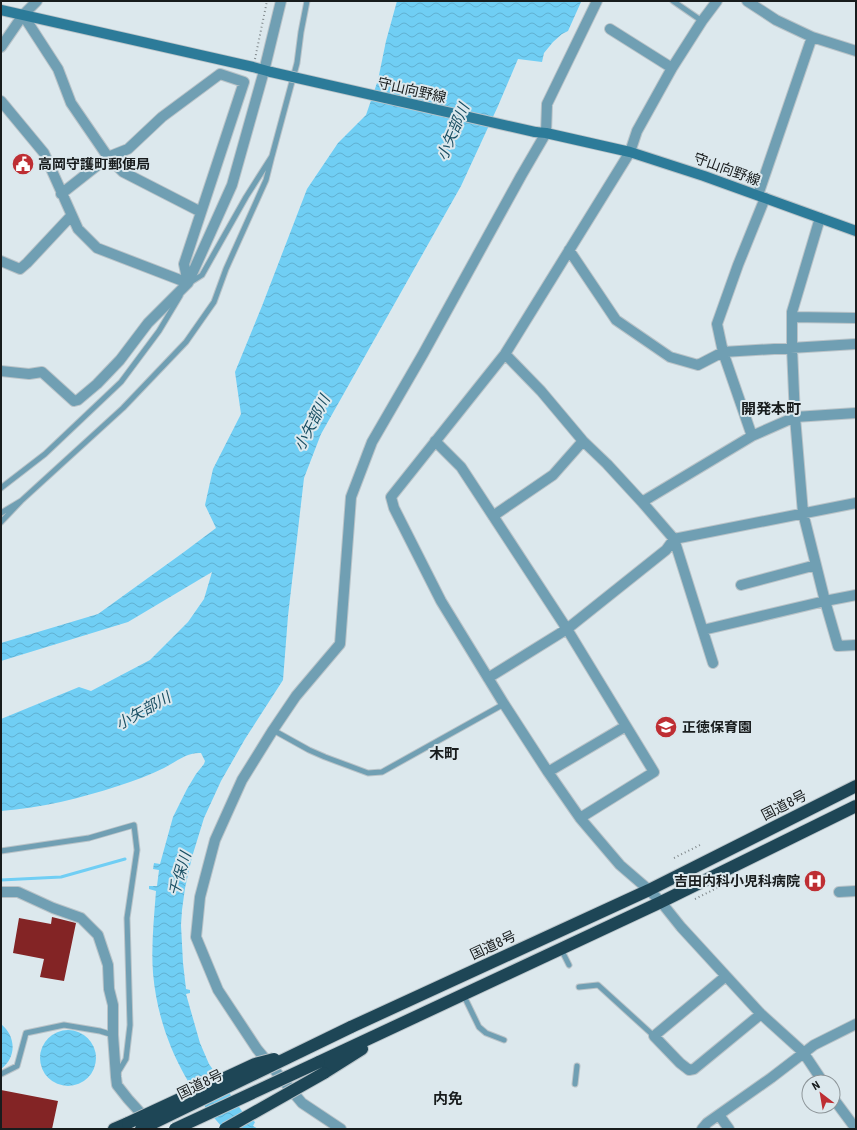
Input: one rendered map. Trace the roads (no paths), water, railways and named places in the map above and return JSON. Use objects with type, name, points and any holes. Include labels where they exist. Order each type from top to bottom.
[{"type":"highway","name":"国道8号","points":[[141,1129],[351,1027],[649,890],[856,786]]},
{"type":"highway","points":[[224,1129],[322,1068],[398,1025],[661,902],[856,806]]},
{"type":"highway","points":[[114,1129],[255,1064],[303,1051]]},
{"type":"highway","points":[[176,1129],[322,1068]]},
{"type":"main road","name":"守山向野線","points":[[1,10],[535,132],[546,133],[630,152],[704,176],[856,231]]},
{"type":"street","points":[[1,47],[23,15],[37,1]]},
{"type":"street","points":[[1,371],[29,374],[42,372],[74,401],[78,400],[97,384],[120,360],[148,323],[188,283],[232,185],[267,71],[281,1]]},
{"type":"street","points":[[341,1129],[302,1103],[257,1049],[218,990],[196,937],[200,897],[215,840],[242,780],[296,696],[340,644],[351,498],[372,442],[423,354],[517,182],[546,133],[547,104],[597,1]]},
{"type":"street","points":[[717,1],[702,21],[672,68],[637,131],[630,152],[505,354],[392,497],[394,508],[441,601],[504,704],[580,818],[620,865],[661,902],[681,927],[760,1014],[804,1052],[818,1074]]},
{"type":"street","points":[[747,1],[776,20],[812,37],[856,51]]},
{"type":"street","points":[[23,15],[58,69],[71,103],[108,157],[123,172],[201,212]]},
{"type":"street","points":[[610,29],[672,68]]},
{"type":"street","points":[[752,436],[723,352],[718,324],[762,197],[812,37]]},
{"type":"street","points":[[62,194],[108,157],[128,149],[162,117],[220,74],[244,82],[184,264],[188,283]]},
{"type":"street","points":[[1,101],[44,153],[78,229],[97,248],[188,283]]},
{"type":"street","points":[[1,261],[20,269],[71,216]]},
{"type":"street","points":[[820,218],[792,312],[795,417],[803,513],[838,646],[856,645]]},
{"type":"street","points":[[569,250],[616,320],[670,357],[698,365],[723,352],[856,344]]},
{"type":"street","points":[[792,317],[856,318]]},
{"type":"street","points":[[505,354],[541,391],[583,441],[607,464],[674,539],[713,663]]},
{"type":"street","points":[[642,502],[752,436],[795,417],[856,413]]},
{"type":"street","points":[[435,441],[461,467],[567,629],[654,772],[580,818]]},
{"type":"street","points":[[493,516],[553,475],[583,441]]},
{"type":"street","points":[[488,678],[567,629],[666,550],[674,539],[856,503]]},
{"type":"street","points":[[741,585],[816,565]]},
{"type":"street","points":[[703,630],[856,595]]},
{"type":"street","points":[[548,772],[626,726]]},
{"type":"street","points":[[839,892],[856,891]]},
{"type":"street","points":[[1,892],[18,892],[53,908],[81,918],[98,935],[108,965],[109,989],[113,1005],[113,1035],[117,1085],[155,1129]]},
{"type":"street","points":[[726,976],[663,1025],[654,1036],[680,1063],[689,1070],[694,1069],[760,1014]]},
{"type":"street","points":[[702,1129],[707,1123],[771,1078],[814,1044],[856,1024]]},
{"type":"street","points":[[841,1109],[856,1129]]},
{"type":"street","points":[[719,1115],[729,1129]]},
{"type":"lane","points":[[1,522],[123,408],[186,342],[214,302],[226,269],[266,180],[297,63],[300,32],[307,1]]},
{"type":"lane","points":[[673,1],[702,21]]},
{"type":"lane","points":[[1,488],[45,454],[121,382],[159,331],[188,283],[202,275],[246,197],[272,156]]},
{"type":"lane","points":[[1,513],[21,502]]},
{"type":"lane","points":[[273,730],[325,757],[368,773],[382,772],[504,704]]},
{"type":"lane","points":[[1,851],[89,838],[134,825],[137,850],[126,918],[130,1025],[126,1058],[116,1076]]},
{"type":"lane","points":[[561,948],[569,965]]},
{"type":"lane","points":[[580,987],[598,985],[654,1036]]},
{"type":"lane","points":[[463,994],[479,1027],[486,1033],[504,1040]]},
{"type":"lane","points":[[1,1074],[17,1066],[26,1033],[64,1025],[100,1031],[113,1035]]},
{"type":"lane","points":[[575,1084],[577,1066]]},
{"type":"water","points":[[397,1],[581,2],[568,31],[553,42],[544,53],[542,62],[518,59],[461,186],[321,434],[304,478],[288,616],[283,680],[245,739],[221,781],[204,818],[192,857],[182,910],[181,925],[183,963],[186,989],[190,990],[190,993],[186,994],[200,1043],[209,1064],[244,1114],[255,1122],[253,1126],[258,1129],[224,1129],[197,1095],[175,1057],[161,1016],[156,995],[152,963],[156,891],[149,889],[149,886],[157,886],[159,870],[153,869],[154,863],[160,864],[173,817],[187,789],[204,764],[205,761],[201,753],[191,754],[148,775],[90,795],[46,805],[1,811],[1,719],[79,687],[91,691],[150,660],[188,622],[204,599],[212,572],[128,622],[1,661],[1,643],[98,614],[216,528],[205,505],[213,469],[241,414],[235,372],[307,189],[338,143],[366,115],[378,80],[386,41]]},
{"type":"water","points":[[1,1024],[10,1034],[13,1046],[10,1059],[1,1069]]},
{"type":"water","points":[[68,1030],[79,1032],[88,1038],[94,1047],[96,1058],[94,1069],[88,1078],[79,1084],[68,1086],[57,1084],[48,1078],[42,1069],[40,1058],[42,1047],[48,1038],[57,1032]]},
{"type":"waterway","points":[[1,880],[61,877],[125,859]]},
{"type":"place","name":"高岡守護町郵便局","points":[[23,164]]},
{"type":"place","name":"正徳保育園","points":[[666,727]]},
{"type":"place","name":"吉田内科小児科病院","points":[[815,881]]},
{"type":"district","name":"開発本町","points":[[771,409]]},
{"type":"district","name":"木町","points":[[444,754]]},
{"type":"district","name":"内免","points":[[448,1099]]},
{"type":"water label","name":"小矢部川","points":[[453,132]]},
{"type":"water label","name":"小矢部川","points":[[312,423]]},
{"type":"water label","name":"小矢部川","points":[[143,711]]},
{"type":"water label","name":"千保川","points":[[180,874]]}]
